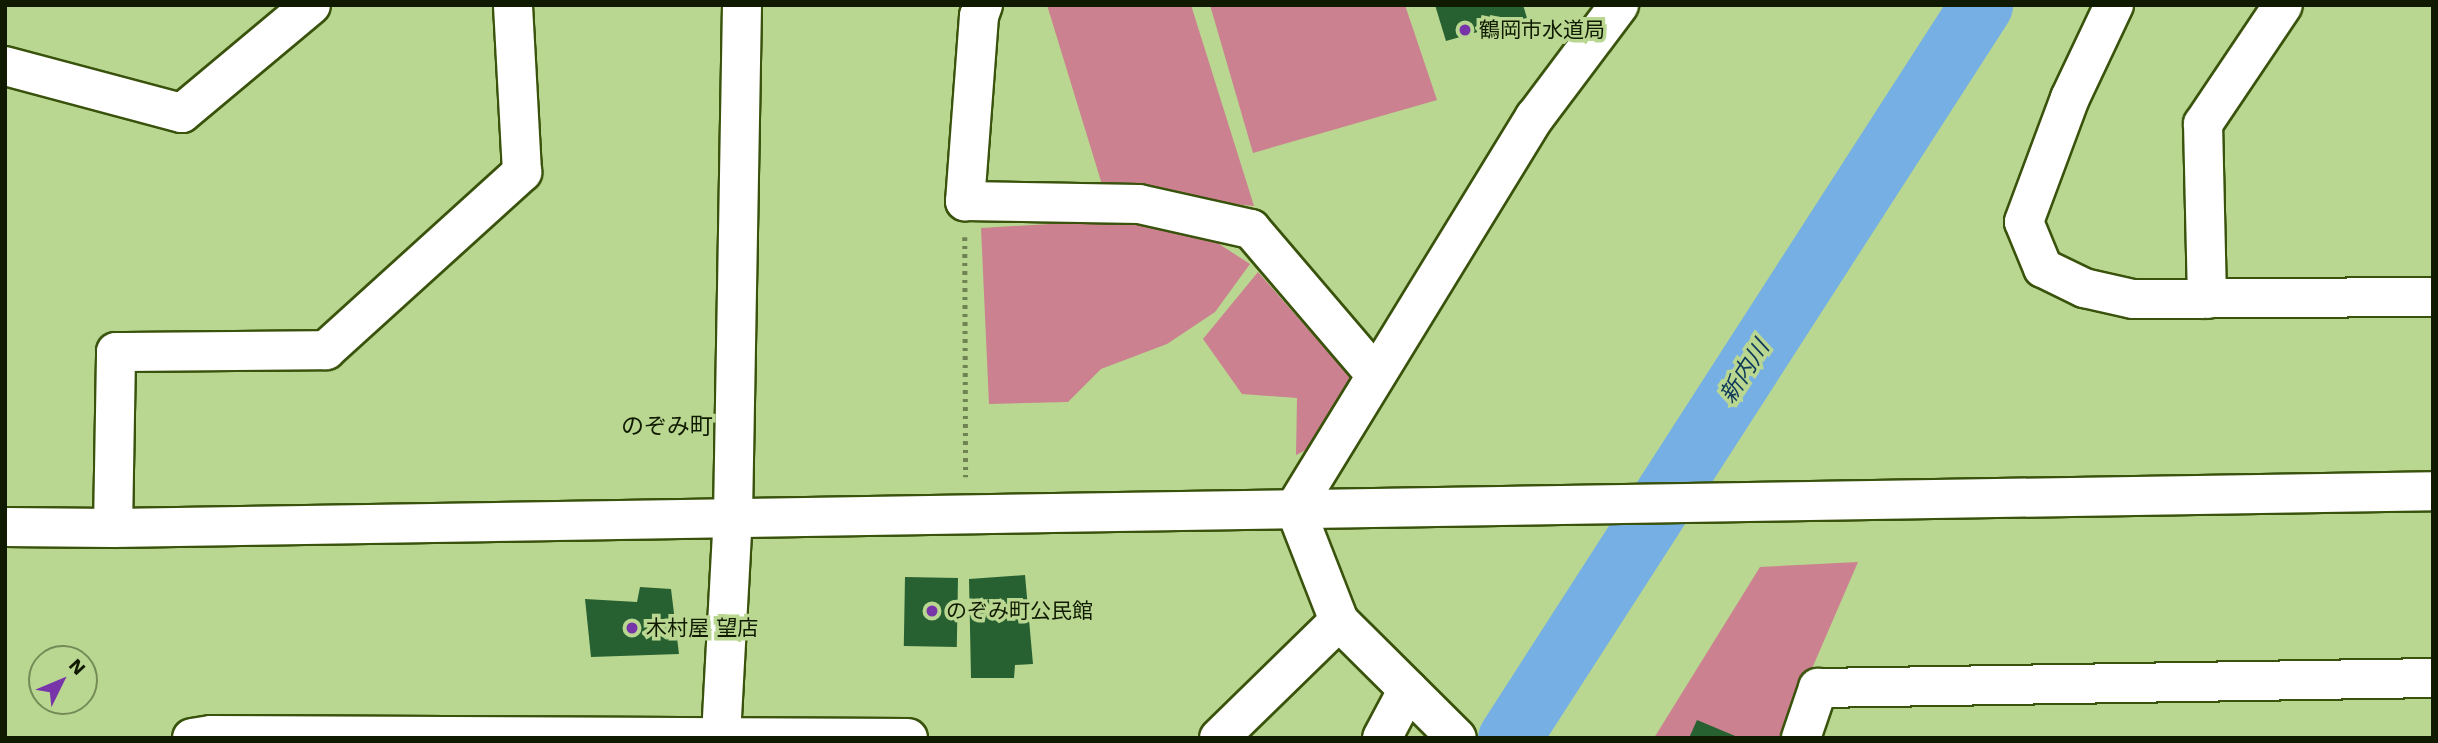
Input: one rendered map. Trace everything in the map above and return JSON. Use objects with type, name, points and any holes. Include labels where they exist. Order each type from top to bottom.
[{"type":"street","points":[[5,66],[182,113],[311,5]]},
{"type":"street","points":[[113,528],[116,352],[326,350],[522,172],[513,5]]},
{"type":"street","points":[[721,736],[733,516],[743,5]]},
{"type":"street","points":[[983,5],[979,16],[965,201],[1139,204],[1251,229],[1375,374]]},
{"type":"street","points":[[1295,508],[1535,117],[1619,5]]},
{"type":"street","points":[[2114,5],[2070,98],[2024,222],[2043,268],[2084,288],[2133,299],[2433,297]]},
{"type":"street","points":[[2207,299],[2203,124],[2283,5]]},
{"type":"street","points":[[5,527],[113,528],[733,516],[2433,491]]},
{"type":"street","points":[[1295,508],[1339,621],[1457,738]]},
{"type":"street","points":[[1219,738],[1339,621]]},
{"type":"street","points":[[1801,738],[1818,688],[2433,678]]},
{"type":"street","points":[[1382,738],[1416,697]]},
{"type":"street","points":[[205,737],[908,738]]},
{"type":"path","points":[[965,201],[966,513]]},
{"type":"shaded area","points":[[1047,5],[1191,5],[1254,206],[1104,191]]},
{"type":"shaded area","points":[[1210,5],[1405,5],[1437,100],[1253,153]]},
{"type":"shaded area","points":[[1118,220],[1216,242],[1250,264],[1215,312],[1167,344],[1101,369],[1068,402],[989,404],[981,228]]},
{"type":"shaded area","points":[[1258,272],[1356,384],[1312,447],[1296,455],[1297,398],[1242,394],[1203,339]]},
{"type":"shaded area","points":[[1858,562],[1782,738],[1654,738],[1760,567]]},
{"type":"building","name":"鶴岡市水道局","points":[[1435,5],[1523,5],[1527,18],[1446,41]]},
{"type":"building","points":[[1025,575],[1033,664],[1015,665],[1014,678],[971,678],[969,579]]},
{"type":"building","name":"のぞみ町公民館","points":[[905,577],[958,578],[957,647],[904,646]]},
{"type":"building","name":"木村屋 望店","points":[[640,587],[671,589],[679,654],[591,657],[585,599],[637,602]]},
{"type":"building","points":[[1697,720],[1740,738],[1689,738]]},
{"type":"waterway","name":"新内川","points":[[1509,738],[1981,5]]},
{"type":"place","name":"鶴岡市水道局","points":[[1465,30]]},
{"type":"place","name":"のぞみ町公民館","points":[[932,611]]},
{"type":"place","name":"木村屋 望店","points":[[632,628]]},
{"type":"district","name":"のぞみ町","points":[[667,427]]}]
